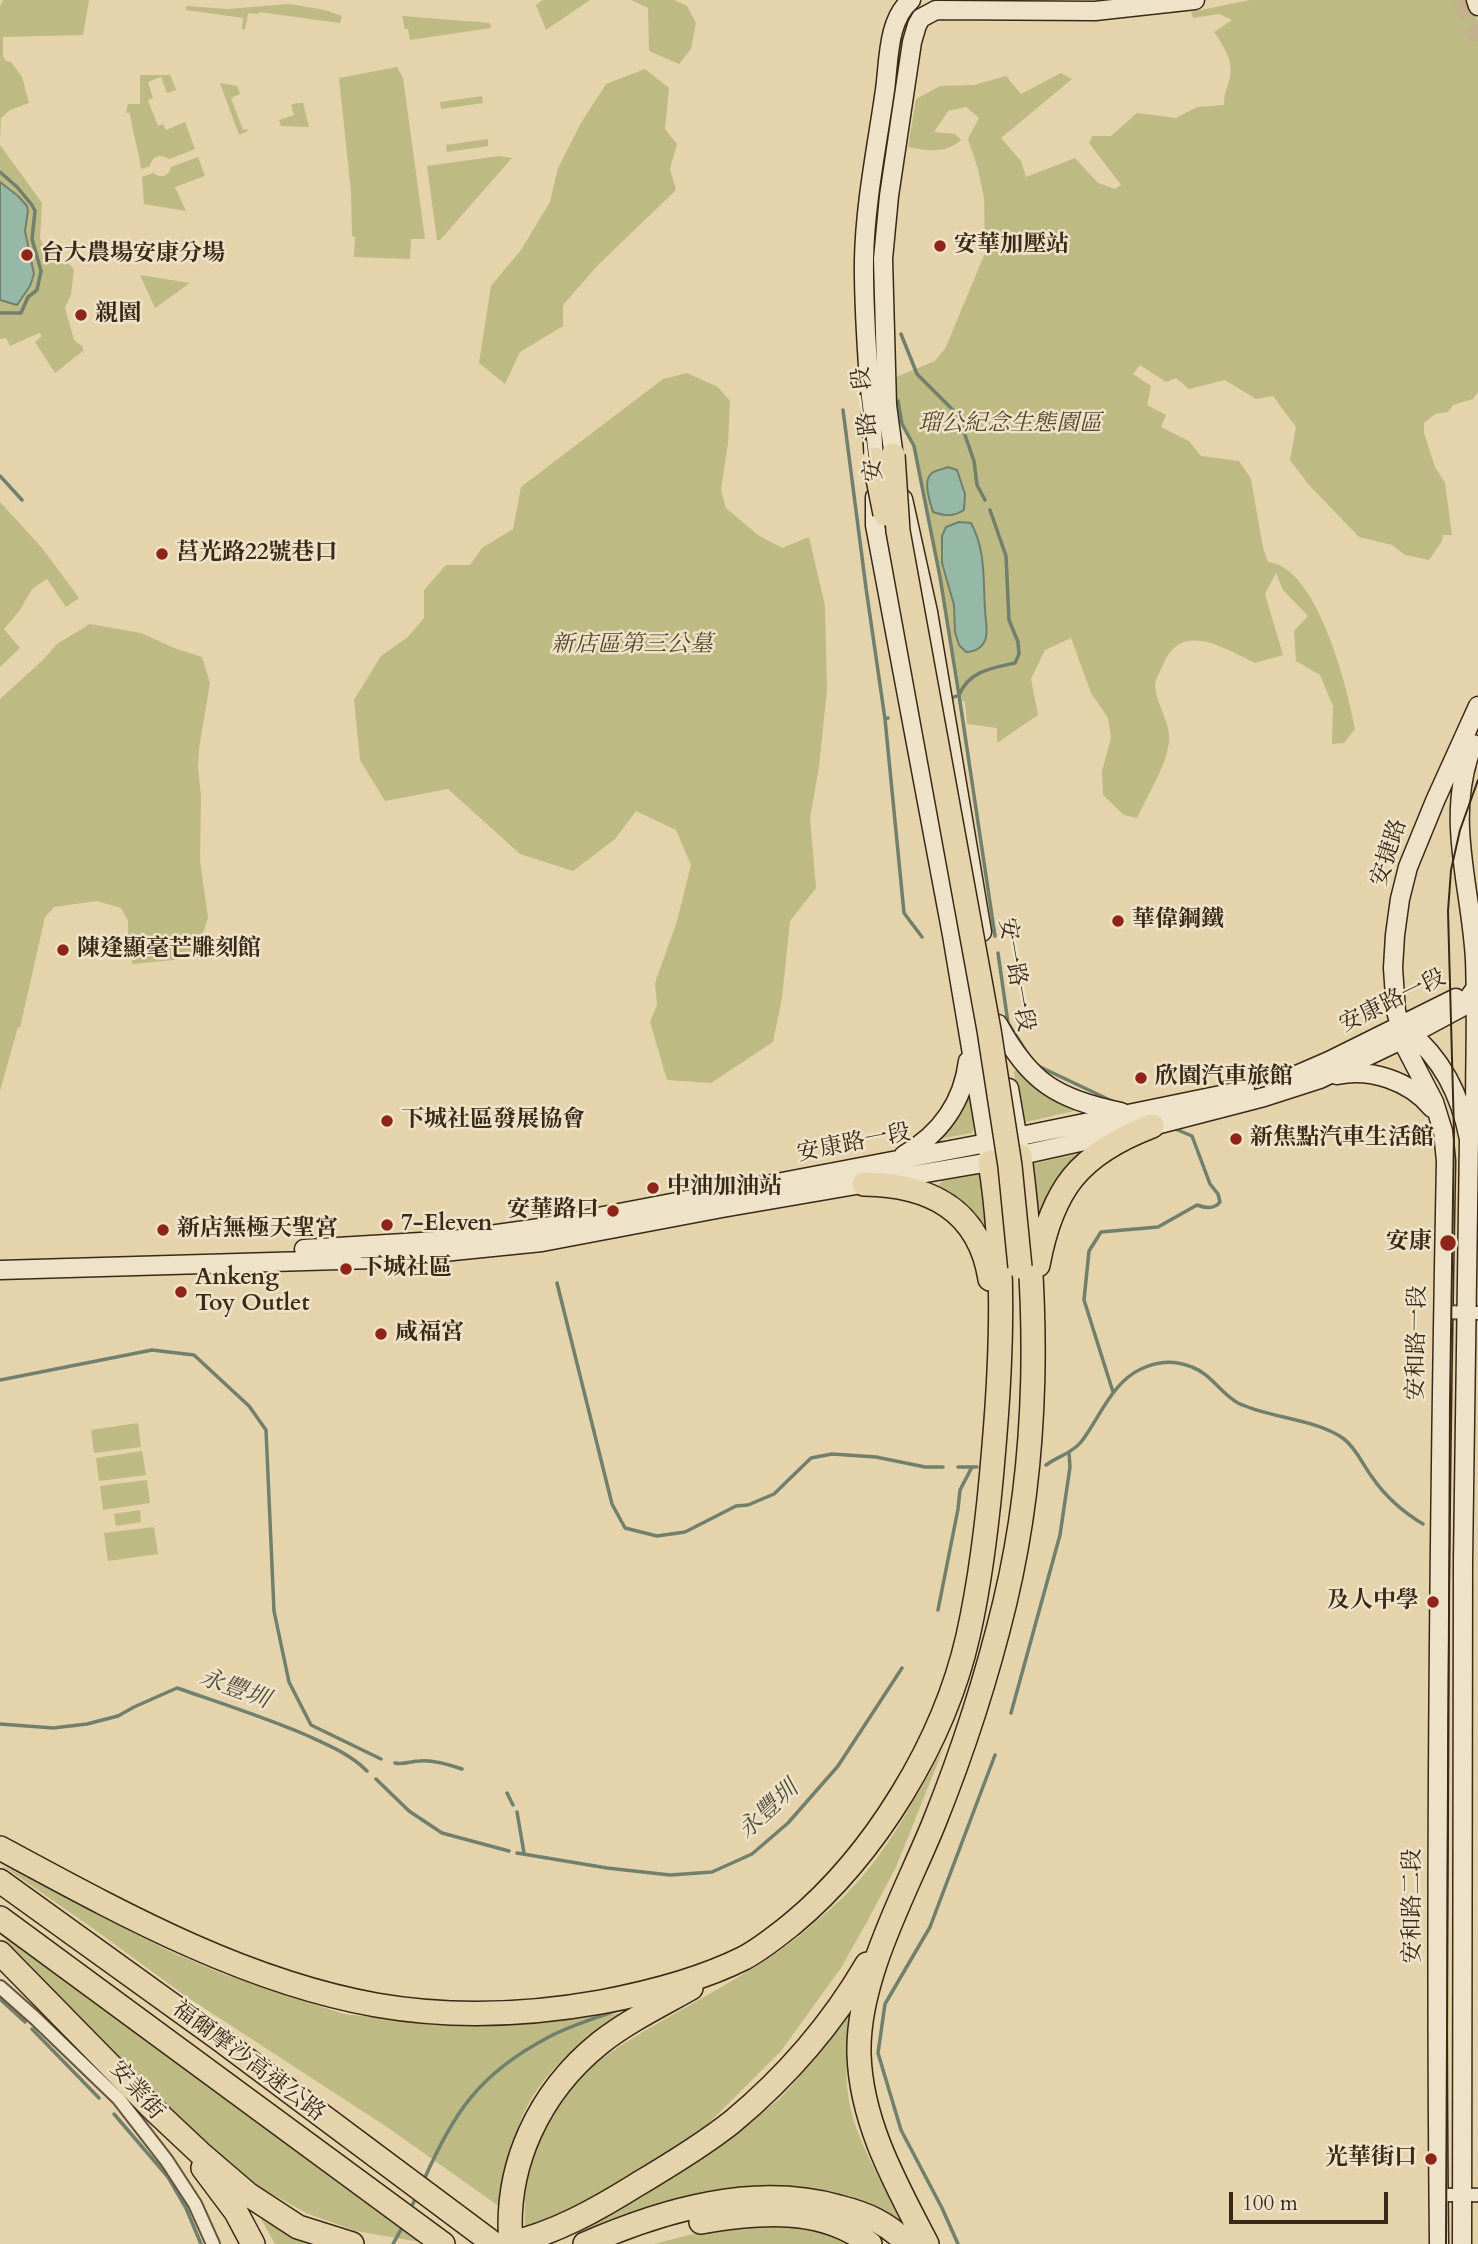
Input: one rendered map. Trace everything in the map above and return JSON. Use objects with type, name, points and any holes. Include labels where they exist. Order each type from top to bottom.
[{"type":"highway","points":[[883,457],[1002,1178],[1023,1325],[1021,1393],[1007,1534],[994,1616],[993,1649]]},
{"type":"highway","points":[[1033,1303],[1035,1276],[1047,1226],[1068,1182],[1088,1160],[1107,1146],[1152,1126]]},
{"type":"highway","points":[[927,2244],[875,2138],[863,2088],[859,2054],[861,2023],[870,1983],[891,1924],[952,1780],[993,1649],[1016,1547],[1030,1435],[1034,1370],[1033,1303],[1026,1198],[1019,1147]]},
{"type":"highway","points":[[967,1640],[982,1559],[991,1479],[999,1352],[998,1252],[988,1153]]},
{"type":"highway","points":[[864,1184],[918,1191],[948,1205],[967,1223],[984,1252],[999,1352]]},
{"type":"highway","points":[[891,1924],[849,1995],[818,2036],[782,2075],[731,2122],[610,2202],[567,2223],[509,2244],[512,2187],[523,2146],[540,2112],[560,2082],[602,2042],[636,2019],[746,1957],[807,1911],[865,1847],[891,1810],[934,1732],[967,1640],[982,1611],[1000,1495],[1011,1377],[1015,1268]]},
{"type":"highway","points":[[0,1848],[121,1912],[203,1950],[305,1989],[379,2005],[446,2012],[578,2006],[624,1998],[673,1984],[746,1957]]},
{"type":"highway","name":"福爾摩沙高速公路","points":[[0,1881],[218,2038],[494,2244]]},
{"type":"highway","name":"福爾摩沙高速公路","points":[[0,1918],[443,2244]]},
{"type":"highway","points":[[0,1953],[151,2107],[249,2195],[298,2227],[352,2244]]},
{"type":"highway","points":[[151,2107],[215,2184],[236,2213],[253,2244]]},
{"type":"highway","points":[[620,2237],[669,2213],[741,2199],[783,2197],[824,2203],[876,2218],[908,2244]]},
{"type":"highway","points":[[585,2244],[724,2218],[756,2215],[822,2219],[849,2229],[870,2244]]},
{"type":"main road","name":"安一路一段","points":[[911,0],[899,13],[892,39],[870,194],[864,257],[866,365],[883,457],[928,612],[1019,1147]]},
{"type":"main road","name":"安一路一段","points":[[988,1153],[953,944],[876,526],[887,405],[883,259],[889,196],[912,42],[922,18],[936,10],[1095,11],[1195,0]]},
{"type":"main road","points":[[1476,0],[1478,6]]},
{"type":"main road","name":"安捷路","points":[[1477,988],[1459,829],[1465,771],[1478,706]]},
{"type":"main road","name":"安捷路","points":[[1405,1032],[1395,1007],[1393,968],[1400,900],[1408,867],[1421,834],[1474,732]]},
{"type":"main road","points":[[953,944],[985,948]]},
{"type":"main road","name":"安康路一段","points":[[1019,1147],[1131,1114],[1286,1079],[1462,1007],[1477,988]]},
{"type":"main road","name":"安和路一段","points":[[1469,1139],[1475,1115],[1477,988]]},
{"type":"main road","points":[[998,1024],[1018,1058],[1030,1073],[1045,1084],[1078,1101],[1131,1114]]},
{"type":"main road","name":"安康路一段","points":[[0,1270],[374,1259],[542,1242],[864,1184],[1019,1147],[1152,1126],[1264,1097],[1320,1079],[1405,1032]]},
{"type":"main road","name":"安和路一段","points":[[1405,1032],[1411,1060],[1429,1091],[1439,1118],[1446,1161],[1440,1569]]},
{"type":"main road","name":"安和路一段","points":[[1405,1032],[1434,1055],[1451,1082],[1459,1099],[1469,1139],[1472,1312],[1462,1576],[1463,1911]]},
{"type":"main road","points":[[895,1161],[919,1147],[948,1116],[964,1083],[970,1045]]},
{"type":"main road","points":[[1320,1079],[1343,1074],[1391,1079],[1413,1090],[1439,1118]]},
{"type":"main road","name":"安康路一段","points":[[0,1260],[327,1248],[454,1240],[540,1228],[895,1161],[988,1153]]},
{"type":"main road","name":"安和路二段","points":[[1439,2244],[1440,1569]]},
{"type":"main road","points":[[1438,1910],[1463,1911],[1470,2195],[1462,2244]]},
{"type":"street","points":[[1443,1312],[1472,1312]]},
{"type":"street","name":"安業街","points":[[0,1987],[118,2099],[167,2161],[195,2204],[213,2244]]},
{"type":"street","points":[[1439,2195],[1470,2195]]},
{"type":"green space","points":[[3,0],[89,0],[83,35],[3,37],[3,56],[22,77],[29,103],[10,110],[1,118],[0,141],[0,6]]},
{"type":"green space","points":[[543,0],[590,0],[546,30],[536,5]]},
{"type":"green space","points":[[631,0],[674,0],[687,6],[696,23],[691,49],[679,64],[649,51],[648,8]]},
{"type":"green space","name":"瑠公紀念生態園區","points":[[1250,0],[1469,0],[1478,21],[1478,392],[1473,399],[1453,405],[1448,412],[1435,414],[1424,423],[1424,433],[1435,467],[1445,483],[1452,535],[1443,535],[1429,560],[1405,555],[1392,545],[1359,537],[1309,485],[1290,460],[1296,427],[1273,396],[1256,399],[1225,380],[1189,389],[1176,378],[1166,382],[1140,365],[1133,374],[1151,386],[1147,405],[1166,415],[1161,427],[1189,441],[1201,456],[1239,461],[1251,479],[1268,562],[1286,569],[1301,584],[1315,606],[1337,660],[1355,729],[1344,743],[1332,744],[1333,706],[1320,675],[1296,661],[1294,631],[1308,616],[1283,590],[1276,573],[1265,594],[1283,655],[1255,663],[1218,645],[1192,640],[1181,643],[1171,651],[1163,665],[1155,685],[1168,729],[1169,743],[1160,771],[1137,818],[1124,815],[1103,795],[1102,771],[1111,738],[1108,718],[1091,693],[1071,638],[1045,650],[1031,679],[1038,715],[997,743],[997,728],[967,724],[915,446],[899,417],[891,379],[935,361],[946,347],[985,253],[984,198],[968,139],[979,118],[966,107],[948,111],[934,132],[955,134],[961,140],[942,149],[908,147],[916,99],[940,86],[974,85],[1006,76],[1021,94],[1061,73],[1072,79],[1001,138],[1021,161],[1026,177],[1075,158],[1098,183],[1115,189],[1121,185],[1089,143],[1092,136],[1111,136],[1137,113],[1176,118],[1197,107],[1224,105],[1231,68],[1225,49],[1214,32],[1232,20],[1219,14],[1193,18],[1191,12]]},
{"type":"green space","points":[[289,4],[342,16],[340,23],[259,12],[248,13],[245,30],[242,29],[243,18],[186,10],[186,6],[228,9]]},
{"type":"green space","points":[[402,16],[490,23],[491,28],[410,40]]},
{"type":"green space","points":[[397,67],[403,78],[425,239],[411,239],[410,259],[354,257],[355,237],[352,236],[351,192],[339,78]]},
{"type":"green space","points":[[645,69],[669,88],[665,129],[677,144],[670,169],[676,190],[598,265],[563,305],[563,326],[520,352],[505,384],[479,363],[491,286],[521,250],[550,202],[558,168],[581,123],[606,84]]},
{"type":"green space","points":[[140,75],[170,75],[176,90],[167,93],[161,77],[148,82],[153,98],[148,100],[158,126],[163,124],[166,130],[185,122],[195,149],[169,159],[157,156],[150,166],[141,169],[130,113],[126,113],[128,104],[140,104]]},
{"type":"green space","points":[[220,83],[237,86],[240,94],[231,98],[243,130],[248,131],[239,135]]},
{"type":"green space","points":[[482,96],[483,103],[441,109],[440,102]]},
{"type":"green space","points":[[303,103],[309,127],[281,126],[279,120],[294,115],[291,105]]},
{"type":"green space","points":[[488,139],[488,146],[447,152],[446,145]]},
{"type":"green space","name":"台大農場安康分場","points":[[0,145],[42,203],[40,238],[47,254],[65,261],[74,270],[71,294],[65,308],[74,340],[83,347],[83,351],[55,373],[35,342],[42,336],[39,333],[10,346],[6,338],[0,339]]},
{"type":"green space","points":[[499,156],[512,158],[440,240],[437,240],[427,166]]},
{"type":"green space","points":[[198,157],[205,176],[175,187],[186,211],[144,204],[142,177],[153,173],[164,176],[171,167]]},
{"type":"green space","points":[[140,275],[190,283],[155,308]]},
{"type":"green space","name":"新店區第三公墓","points":[[687,373],[718,387],[730,401],[728,443],[721,490],[726,508],[758,535],[782,548],[809,537],[825,606],[827,690],[819,767],[810,818],[816,888],[790,921],[782,998],[773,1042],[711,1083],[667,1080],[650,1022],[657,1005],[655,983],[677,921],[691,865],[676,830],[636,811],[615,839],[573,871],[520,854],[448,789],[385,801],[360,760],[354,700],[381,656],[408,637],[424,618],[424,590],[446,565],[470,565],[482,548],[513,529],[521,487],[663,379]]},
{"type":"green space","points":[[0,502],[42,548],[79,598],[66,607],[47,579],[32,589],[20,610],[4,629],[20,648],[0,667]]},
{"type":"green space","points":[[90,624],[141,633],[202,657],[210,683],[198,767],[201,796],[200,861],[208,918],[196,954],[174,960],[132,964],[135,935],[128,935],[128,921],[121,908],[97,901],[54,907],[45,917],[20,1028],[18,1027],[0,1091],[0,699],[57,644]]},
{"type":"green space","points":[[1018,1068],[1078,1110],[1026,1122],[1021,1117],[1014,1072]]},
{"type":"green space","points":[[966,1098],[970,1099],[975,1126],[972,1133],[939,1139],[938,1137]]},
{"type":"green space","points":[[1079,1155],[1041,1213],[1038,1213],[1032,1164]]},
{"type":"green space","points":[[981,1174],[987,1224],[978,1224],[939,1189],[939,1184],[943,1181]]},
{"type":"green space","points":[[138,1423],[141,1447],[94,1453],[91,1430]]},
{"type":"green space","points":[[142,1451],[146,1475],[99,1481],[96,1458]]},
{"type":"green space","points":[[147,1480],[150,1503],[103,1510],[100,1486]]},
{"type":"green space","points":[[140,1510],[141,1522],[116,1526],[114,1514]]},
{"type":"green space","points":[[154,1527],[158,1554],[108,1561],[104,1533]]},
{"type":"green space","points":[[944,1747],[896,1867],[868,1920],[841,1968],[781,2051],[699,2133],[606,2194],[525,2227],[525,2195],[534,2156],[549,2123],[569,2092],[593,2066],[625,2042],[770,1957],[837,1903],[876,1860]]},
{"type":"green space","points":[[0,1864],[171,1952],[223,1974],[344,2014],[492,2025],[623,2013],[577,2047],[538,2088],[520,2122],[500,2207],[387,2127],[187,1997]]},
{"type":"green space","points":[[0,1934],[420,2242],[356,2231],[306,2213],[254,2184],[166,2104]]},
{"type":"green space","points":[[850,2009],[846,2067],[850,2105],[861,2141],[905,2226],[852,2197],[805,2188],[754,2188],[586,2232],[583,2224],[671,2179],[712,2152],[777,2101],[810,2063]]},
{"type":"green space","points":[[255,2208],[318,2244],[275,2244]]},
{"type":"green space","points":[[806,2224],[856,2244],[654,2244],[724,2226]]},
{"type":"shaded area","points":[[0,182],[18,196],[28,211],[25,231],[34,274],[30,286],[17,305],[0,300]]},
{"type":"shaded area","points":[[948,467],[957,470],[965,494],[964,510],[949,515],[933,512],[927,486],[932,473]]},
{"type":"shaded area","points":[[959,522],[971,523],[979,544],[987,627],[983,644],[976,650],[966,652],[959,645],[955,632],[954,605],[942,563],[942,536],[946,527]]},
{"type":"waterway","points":[[0,172],[17,187],[35,211],[32,239],[41,271],[37,290],[28,297],[21,313],[0,313]]},
{"type":"waterway","points":[[901,334],[917,374],[958,415],[974,461],[977,485],[985,500]]},
{"type":"waterway","points":[[898,401],[902,424],[914,446],[940,577],[959,695],[949,699]]},
{"type":"waterway","points":[[843,410],[885,719]]},
{"type":"waterway","points":[[0,476],[22,500]]},
{"type":"waterway","points":[[990,510],[1006,556],[1009,620],[1018,642],[1019,654],[1015,663],[975,676],[959,695],[995,936]]},
{"type":"waterway","points":[[888,718],[885,719],[904,913],[922,937]]},
{"type":"waterway","points":[[998,953],[1008,1023],[1029,1056]]},
{"type":"waterway","points":[[1036,1065],[1114,1102]]},
{"type":"waterway","points":[[1113,1392],[1084,1300],[1089,1251],[1101,1232],[1158,1227],[1197,1205],[1212,1207],[1220,1202],[1218,1194],[1210,1184],[1192,1136],[1173,1128]]},
{"type":"waterway","points":[[557,1283],[612,1504],[625,1528],[657,1536],[685,1532],[736,1506],[748,1505],[774,1494],[811,1458],[832,1454],[876,1457],[925,1467],[943,1467]]},
{"type":"waterway","points":[[0,1380],[152,1350],[194,1355],[249,1406],[266,1430],[274,1611],[289,1682],[311,1725],[381,1759]]},
{"type":"waterway","points":[[1046,1465],[1081,1442],[1114,1392],[1131,1375],[1153,1364],[1179,1363],[1199,1370],[1238,1403],[1321,1427],[1344,1439],[1383,1491],[1423,1524]]},
{"type":"waterway","points":[[1011,1713],[1060,1535],[1070,1467],[1069,1453]]},
{"type":"waterway","name":"永豐圳","points":[[958,1467],[977,1467]]},
{"type":"waterway","name":"永豐圳","points":[[938,1610],[960,1490],[972,1467]]},
{"type":"waterway","name":"永豐圳","points":[[517,1853],[670,1875],[712,1872],[752,1854],[788,1823],[838,1766],[902,1668]]},
{"type":"waterway","name":"永豐圳","points":[[0,1724],[53,1728],[87,1724],[118,1716],[177,1688],[306,1735],[346,1755],[367,1771]]},
{"type":"waterway","points":[[958,2244],[901,2130],[878,2053],[885,2004],[930,1927],[995,1755]]},
{"type":"waterway","points":[[395,1763],[431,1761],[462,1769]]},
{"type":"waterway","name":"永豐圳","points":[[376,1779],[409,1811],[442,1833],[509,1851]]},
{"type":"waterway","points":[[507,1793],[513,1805]]},
{"type":"waterway","points":[[517,1812],[524,1853]]},
{"type":"waterway","points":[[0,1999],[25,2022]]},
{"type":"waterway","points":[[423,2182],[445,2135],[486,2081],[503,2066],[547,2038],[617,2010]]},
{"type":"waterway","points":[[32,2029],[99,2098]]},
{"type":"waterway","points":[[114,2114],[168,2177],[186,2208],[201,2244]]},
{"type":"waterway","points":[[410,2210],[417,2195]]},
{"type":"waterway","points":[[393,2244],[404,2224]]},
{"type":"tunnel","points":[[1462,0],[1478,40]]},
{"type":"tram line","points":[[1446,2244],[1454,1132],[1448,911],[1451,870],[1460,830],[1478,780]]},
{"type":"place","name":"安華加壓站","points":[[940,246]]},
{"type":"place","name":"台大農場安康分場","points":[[27,255]]},
{"type":"place","name":"親園","points":[[81,315]]},
{"type":"place","name":"莒光路22號巷口","points":[[162,554]]},
{"type":"place","name":"華偉鋼鐵","points":[[1118,921]]},
{"type":"place","name":"陳逢顯毫芒雕刻館","points":[[63,950]]},
{"type":"place","name":"欣園汽車旅館","points":[[1141,1078]]},
{"type":"place","name":"下城社區發展協會","points":[[387,1121]]},
{"type":"place","name":"新焦點汽車生活館","points":[[1236,1139]]},
{"type":"place","name":"中油加油站","points":[[653,1188]]},
{"type":"place","name":"安華路口","points":[[613,1211]]},
{"type":"place","name":"7-Eleven","points":[[387,1225]]},
{"type":"place","name":"新店無極天聖宮","points":[[163,1230]]},
{"type":"place","name":"安康","points":[[1448,1243]]},
{"type":"place","name":"下城社區","points":[[346,1269]]},
{"type":"place","name":"Ankeng Toy Outlet","points":[[181,1292]]},
{"type":"place","name":"咸福宮","points":[[381,1334]]},
{"type":"place","name":"及人中學","points":[[1433,1602]]},
{"type":"place","name":"光華街口","points":[[1431,2159]]}]
